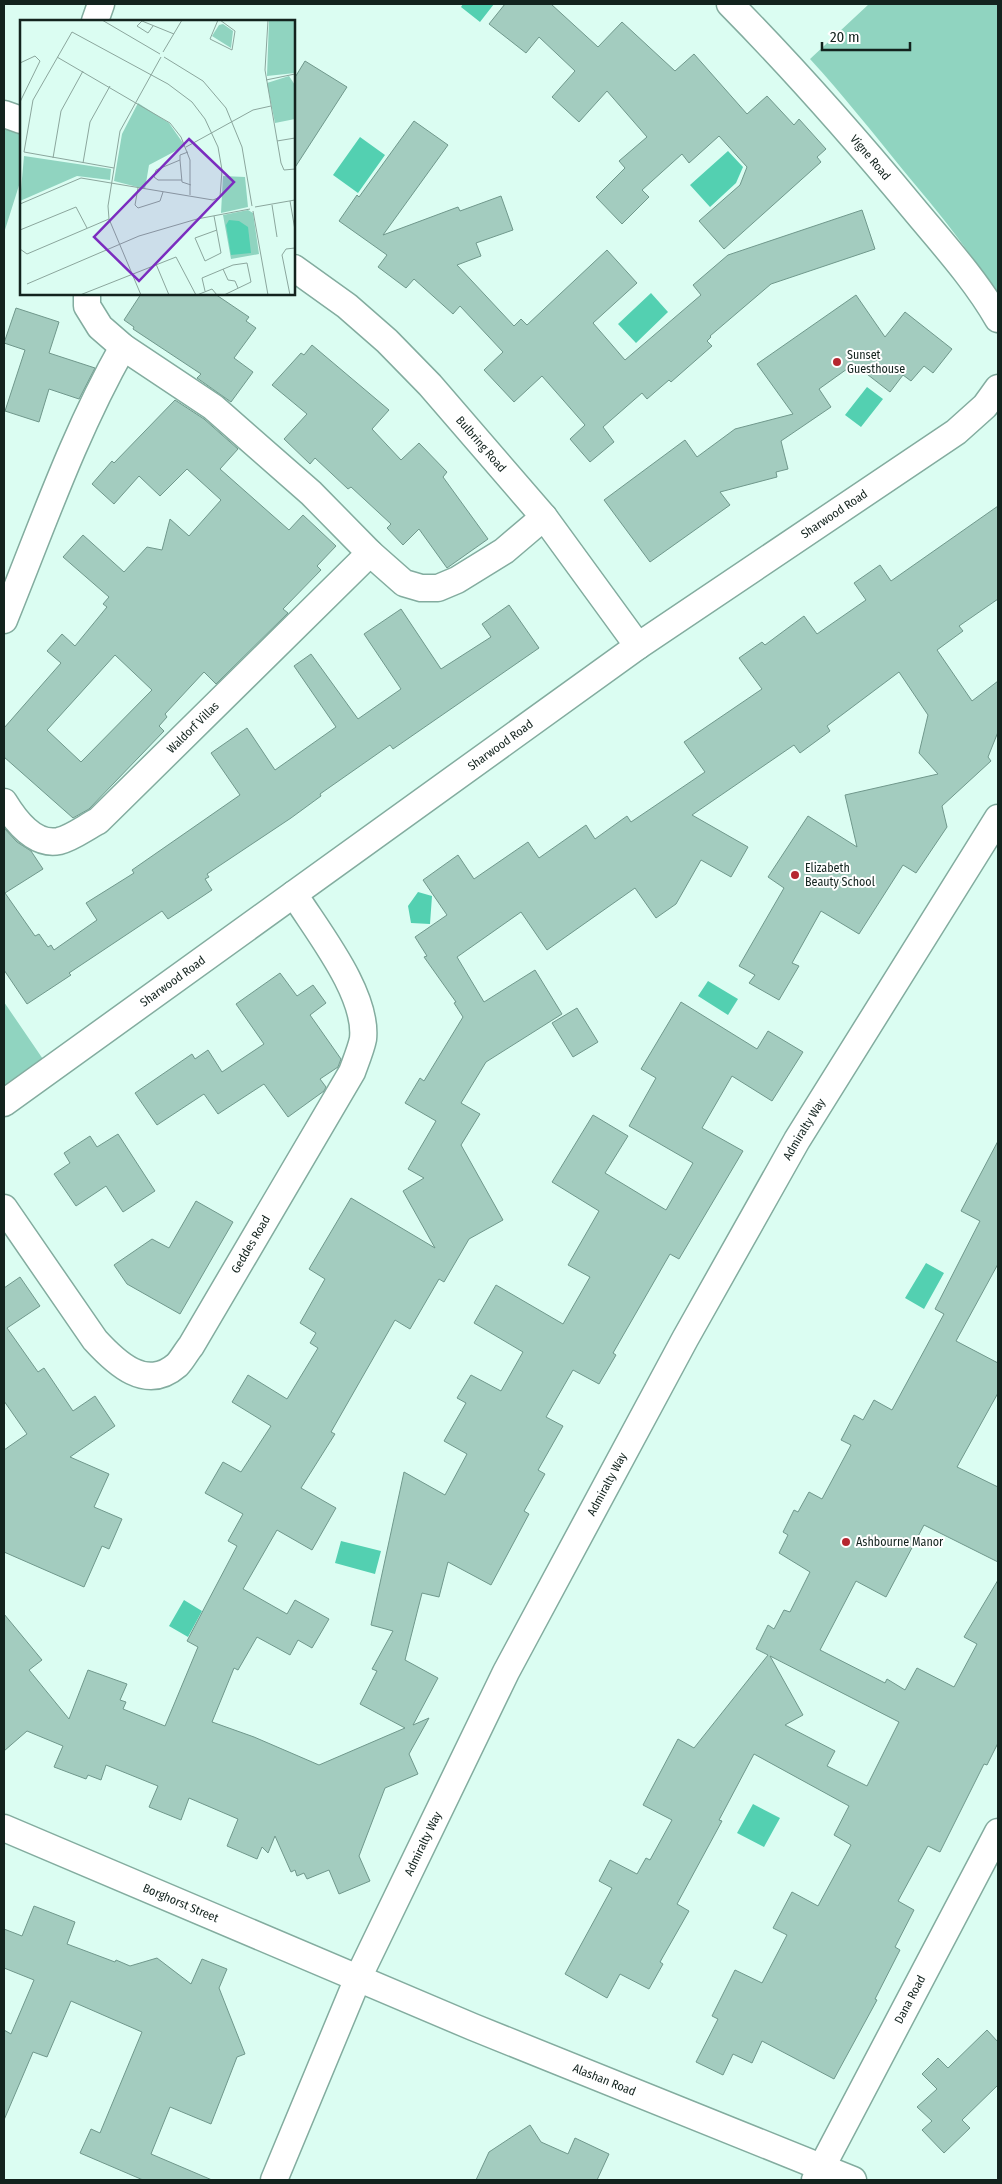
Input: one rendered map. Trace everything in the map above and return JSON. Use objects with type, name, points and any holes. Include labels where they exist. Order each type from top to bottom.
[{"type":"street","points":[[95,20],[100,4]]},
{"type":"street","name":"Vigne Road","points":[[730,4],[796,70],[872,158],[947,249],[998,319]]},
{"type":"street","points":[[4,114],[20,120]]},
{"type":"street","name":"Bulbring Road","points":[[295,269],[348,306],[387,341],[430,385],[544,517],[638,646]]},
{"type":"street","points":[[87,295],[87,306],[100,327],[123,347],[213,407],[311,493],[370,553],[404,583],[421,588],[438,588],[457,580],[504,551],[544,517]]},
{"type":"street","points":[[4,620],[87,418],[103,382],[123,347]]},
{"type":"street","name":"Sharwood Road","points":[[4,1103],[638,646],[956,432],[985,406],[998,388]]},
{"type":"street","name":"Waldorf Villas","points":[[4,802],[19,825],[44,840],[59,841],[98,821],[370,553]]},
{"type":"street","name":"Admiralty Way","points":[[274,2180],[358,1978],[506,1672],[685,1339],[797,1140],[998,818]]},
{"type":"street","name":"Geddes Road","points":[[4,1208],[95,1340],[113,1359],[129,1371],[143,1375],[159,1375],[177,1364],[196,1337],[352,1072],[363,1039],[362,1015],[353,988],[294,894]]},
{"type":"street","name":"Borghorst Street","points":[[4,1828],[358,1978]]},
{"type":"street","name":"Dana Road","points":[[818,2174],[998,1832]]},
{"type":"street","name":"Alashan Road","points":[[358,1978],[818,2174],[853,2180]]},
{"type":"shaded area","points":[[463,4],[494,4],[480,22],[461,7]]},
{"type":"shaded area","points":[[869,4],[998,4],[998,299],[966,249],[941,217],[846,100],[810,59]]},
{"type":"shaded area","points":[[4,129],[20,135],[20,182],[4,233]]},
{"type":"shaded area","points":[[360,137],[385,155],[358,193],[333,175]]},
{"type":"shaded area","points":[[728,151],[743,167],[736,183],[710,207],[690,185]]},
{"type":"shaded area","points":[[651,293],[668,312],[636,343],[618,324]]},
{"type":"shaded area","points":[[867,387],[883,399],[861,427],[845,415]]},
{"type":"shaded area","points":[[418,892],[432,896],[430,924],[411,923],[408,906]]},
{"type":"shaded area","points":[[708,981],[738,999],[728,1015],[698,996]]},
{"type":"shaded area","points":[[4,1002],[47,1065],[4,1095]]},
{"type":"shaded area","points":[[926,1263],[944,1273],[924,1309],[905,1298]]},
{"type":"shaded area","points":[[341,1541],[381,1551],[375,1574],[335,1563]]},
{"type":"shaded area","points":[[184,1600],[202,1611],[188,1637],[169,1626]]},
{"type":"shaded area","points":[[753,1804],[780,1818],[764,1847],[737,1833]]},
{"type":"building","points":[[505,4],[551,4],[598,47],[622,22],[675,71],[694,54],[747,114],[767,96],[794,125],[799,119],[826,149],[817,157],[821,162],[724,249],[699,221],[740,185],[747,167],[719,136],[689,163],[682,154],[642,190],[649,197],[622,224],[596,197],[625,168],[619,161],[647,137],[607,91],[579,122],[552,97],[575,71],[539,37],[526,53],[489,24]]},
{"type":"building","points":[[305,61],[347,87],[295,167],[295,77]]},
{"type":"building","points":[[414,121],[448,145],[383,235],[458,207],[460,211],[501,196],[513,230],[476,243],[481,256],[457,265],[514,326],[521,319],[527,325],[607,250],[637,283],[593,323],[625,360],[701,295],[693,285],[728,255],[862,210],[875,249],[771,284],[710,336],[707,341],[712,346],[671,382],[669,380],[647,399],[642,393],[603,427],[614,442],[590,462],[570,439],[585,425],[542,376],[514,402],[484,370],[503,352],[460,306],[453,314],[414,279],[406,288],[378,267],[387,255],[339,221],[357,195],[359,197]]},
{"type":"building","points":[[140,295],[216,295],[249,317],[246,321],[256,328],[234,358],[253,372],[231,402],[197,378],[201,374],[133,329],[134,327],[124,320]]},
{"type":"building","points":[[856,295],[885,337],[905,312],[952,349],[933,373],[924,366],[911,381],[903,375],[890,392],[854,364],[819,389],[831,407],[781,441],[788,469],[776,472],[777,477],[720,492],[730,505],[650,562],[604,500],[685,440],[697,457],[735,429],[793,414],[757,364]]},
{"type":"building","points":[[16,308],[59,322],[49,353],[95,368],[79,399],[49,389],[39,422],[5,411],[25,350],[4,343]]},
{"type":"building","points":[[312,345],[389,410],[372,429],[401,460],[419,443],[447,472],[443,477],[488,539],[447,568],[419,529],[403,545],[387,528],[391,524],[351,487],[348,489],[315,458],[310,464],[284,439],[307,414],[272,385],[301,353],[304,355]]},
{"type":"building","points":[[175,400],[204,419],[238,449],[220,469],[289,530],[303,515],[336,546],[317,566],[321,570],[283,609],[288,613],[216,684],[204,672],[165,714],[167,717],[159,726],[164,731],[89,809],[73,818],[4,757],[4,728],[61,663],[47,651],[62,634],[75,646],[107,607],[103,604],[109,597],[63,557],[83,535],[124,572],[147,547],[162,550],[170,519],[189,536],[221,500],[187,469],[160,496],[139,476],[114,504],[92,484],[112,461],[114,463]],"holes":[[[115,655],[152,690],[81,762],[47,730]]]},
{"type":"building","points":[[998,506],[998,599],[959,626],[963,631],[937,650],[972,701],[998,681],[998,732],[988,757],[991,761],[942,806],[947,827],[916,873],[903,865],[859,934],[821,911],[792,963],[799,966],[779,1000],[749,983],[755,975],[739,966],[784,888],[768,877],[808,816],[857,847],[845,795],[938,774],[919,753],[928,715],[899,672],[827,726],[830,731],[800,753],[794,745],[692,815],[748,847],[731,877],[701,860],[676,904],[656,918],[635,888],[547,950],[521,912],[457,957],[484,1002],[535,970],[562,1014],[486,1062],[461,1103],[480,1114],[461,1145],[503,1220],[469,1239],[444,1282],[439,1279],[410,1329],[395,1320],[331,1432],[335,1434],[301,1488],[336,1508],[312,1550],[277,1530],[243,1589],[287,1614],[295,1600],[329,1619],[312,1648],[298,1640],[290,1655],[257,1637],[238,1670],[234,1668],[212,1722],[254,1737],[319,1765],[405,1728],[360,1704],[377,1671],[372,1669],[393,1631],[371,1625],[404,1472],[445,1495],[467,1454],[444,1441],[466,1403],[457,1398],[471,1375],[501,1391],[523,1352],[474,1323],[496,1285],[563,1324],[590,1277],[568,1265],[599,1211],[552,1182],[593,1115],[628,1136],[605,1173],[666,1210],[693,1163],[629,1126],[656,1078],[641,1069],[681,1002],[757,1049],[768,1031],[803,1052],[772,1101],[732,1076],[702,1128],[743,1151],[679,1259],[670,1254],[613,1353],[616,1355],[599,1384],[573,1370],[546,1417],[563,1426],[538,1470],[545,1474],[524,1511],[529,1514],[491,1585],[448,1562],[439,1597],[422,1593],[405,1660],[438,1678],[413,1725],[429,1718],[409,1754],[418,1774],[385,1788],[359,1856],[370,1881],[339,1894],[329,1870],[307,1879],[304,1873],[297,1876],[295,1870],[291,1872],[275,1836],[268,1853],[262,1847],[257,1859],[227,1846],[238,1819],[189,1798],[181,1820],[149,1807],[158,1786],[106,1765],[101,1780],[88,1775],[86,1779],[54,1767],[63,1746],[27,1731],[4,1751],[4,1614],[42,1660],[29,1670],[69,1719],[88,1670],[127,1684],[120,1700],[126,1702],[123,1709],[165,1726],[198,1647],[187,1641],[237,1546],[228,1541],[243,1514],[205,1493],[223,1462],[241,1472],[271,1426],[232,1402],[248,1375],[287,1399],[318,1348],[310,1343],[316,1333],[300,1323],[325,1279],[309,1269],[351,1198],[435,1248],[403,1191],[424,1178],[408,1169],[436,1121],[405,1103],[420,1078],[424,1081],[463,1017],[454,1003],[456,1002],[424,957],[427,956],[415,937],[447,915],[423,880],[458,855],[474,879],[528,842],[539,858],[586,825],[595,839],[627,816],[631,822],[705,772],[684,742],[762,689],[739,658],[762,642],[765,645],[804,616],[817,634],[866,600],[854,583],[880,565],[891,581]]},
{"type":"building","points":[[509,605],[539,648],[393,749],[390,745],[320,794],[321,796],[291,818],[207,874],[209,877],[205,879],[212,890],[168,919],[162,911],[69,973],[71,975],[27,1004],[4,970],[4,828],[17,842],[31,851],[43,869],[5,893],[35,936],[39,934],[48,947],[51,945],[54,950],[97,920],[86,903],[134,873],[132,870],[240,795],[211,753],[247,728],[275,770],[336,727],[294,666],[311,654],[358,719],[401,689],[364,634],[401,609],[441,669],[491,637],[482,624]]},
{"type":"building","points":[[280,973],[297,996],[313,985],[326,1003],[310,1015],[341,1059],[338,1067],[320,1079],[326,1087],[324,1091],[288,1117],[264,1084],[218,1114],[204,1094],[157,1125],[135,1093],[192,1054],[195,1059],[208,1050],[222,1072],[264,1044],[236,1004]]},
{"type":"building","points":[[577,1008],[598,1042],[573,1057],[552,1023]]},
{"type":"building","points":[[118,1134],[155,1191],[123,1212],[106,1186],[76,1206],[54,1174],[70,1163],[64,1153],[90,1136],[97,1147]]},
{"type":"building","points":[[998,1141],[998,1264],[956,1341],[998,1363],[998,1393],[957,1467],[998,1487],[998,1562],[924,1525],[886,1597],[856,1581],[820,1650],[885,1683],[887,1679],[905,1690],[917,1668],[954,1687],[977,1644],[964,1637],[998,1580],[998,1743],[987,1765],[984,1764],[940,1852],[928,1846],[898,1901],[914,1910],[895,1947],[900,1950],[875,1999],[877,2000],[834,2079],[762,2041],[752,2063],[733,2054],[723,2075],[696,2062],[718,2019],[712,2016],[735,1970],[762,1983],[787,1935],[773,1928],[792,1892],[818,1906],[851,1845],[834,1835],[849,1806],[754,1754],[719,1820],[722,1821],[677,1904],[689,1911],[660,1962],[663,1964],[649,1989],[620,1974],[607,1998],[565,1974],[612,1888],[599,1881],[610,1860],[637,1874],[646,1858],[650,1860],[672,1820],[643,1805],[678,1739],[694,1748],[768,1655],[756,1649],[768,1625],[774,1629],[784,1610],[790,1612],[810,1572],[779,1553],[788,1535],[783,1532],[794,1510],[798,1512],[809,1492],[822,1499],[851,1445],[841,1440],[854,1415],[863,1420],[874,1400],[892,1410],[944,1314],[935,1309],[980,1221],[961,1211]],"holes":[[[770,1656],[899,1722],[867,1786],[827,1766],[835,1751],[785,1725],[803,1715]]]},
{"type":"building","points":[[196,1201],[233,1222],[180,1314],[127,1284],[114,1265],[152,1239],[169,1248]]},
{"type":"building","points":[[20,1277],[40,1306],[7,1328],[38,1372],[44,1368],[73,1411],[95,1396],[115,1426],[70,1457],[109,1474],[94,1507],[122,1519],[109,1549],[102,1546],[84,1587],[4,1552],[4,1450],[27,1434],[4,1401],[4,1288]]},
{"type":"building","points":[[34,1906],[75,1922],[67,1944],[115,1962],[116,1960],[130,1966],[157,1958],[191,1984],[202,1959],[227,1969],[219,1988],[245,2054],[237,2057],[211,2124],[170,2107],[151,2154],[212,2180],[143,2180],[80,2153],[91,2129],[100,2133],[142,2032],[71,2001],[47,2057],[33,2052],[4,2120],[4,2030],[11,2034],[34,1980],[4,1968],[4,1929],[22,1936]]},
{"type":"building","points":[[987,2030],[998,2042],[998,2085],[962,2120],[970,2128],[944,2153],[922,2130],[932,2121],[917,2107],[937,2089],[922,2074],[938,2058],[948,2068]]},
{"type":"building","points":[[530,2125],[541,2142],[568,2154],[575,2138],[609,2154],[597,2180],[476,2180],[489,2152]]},
{"type":"place","name":"Sunset Guesthouse","points":[[837,362]]},
{"type":"place","name":"Elizabeth Beauty School","points":[[795,875]]},
{"type":"place","name":"Ashbourne Manor","points":[[846,1542]]}]
